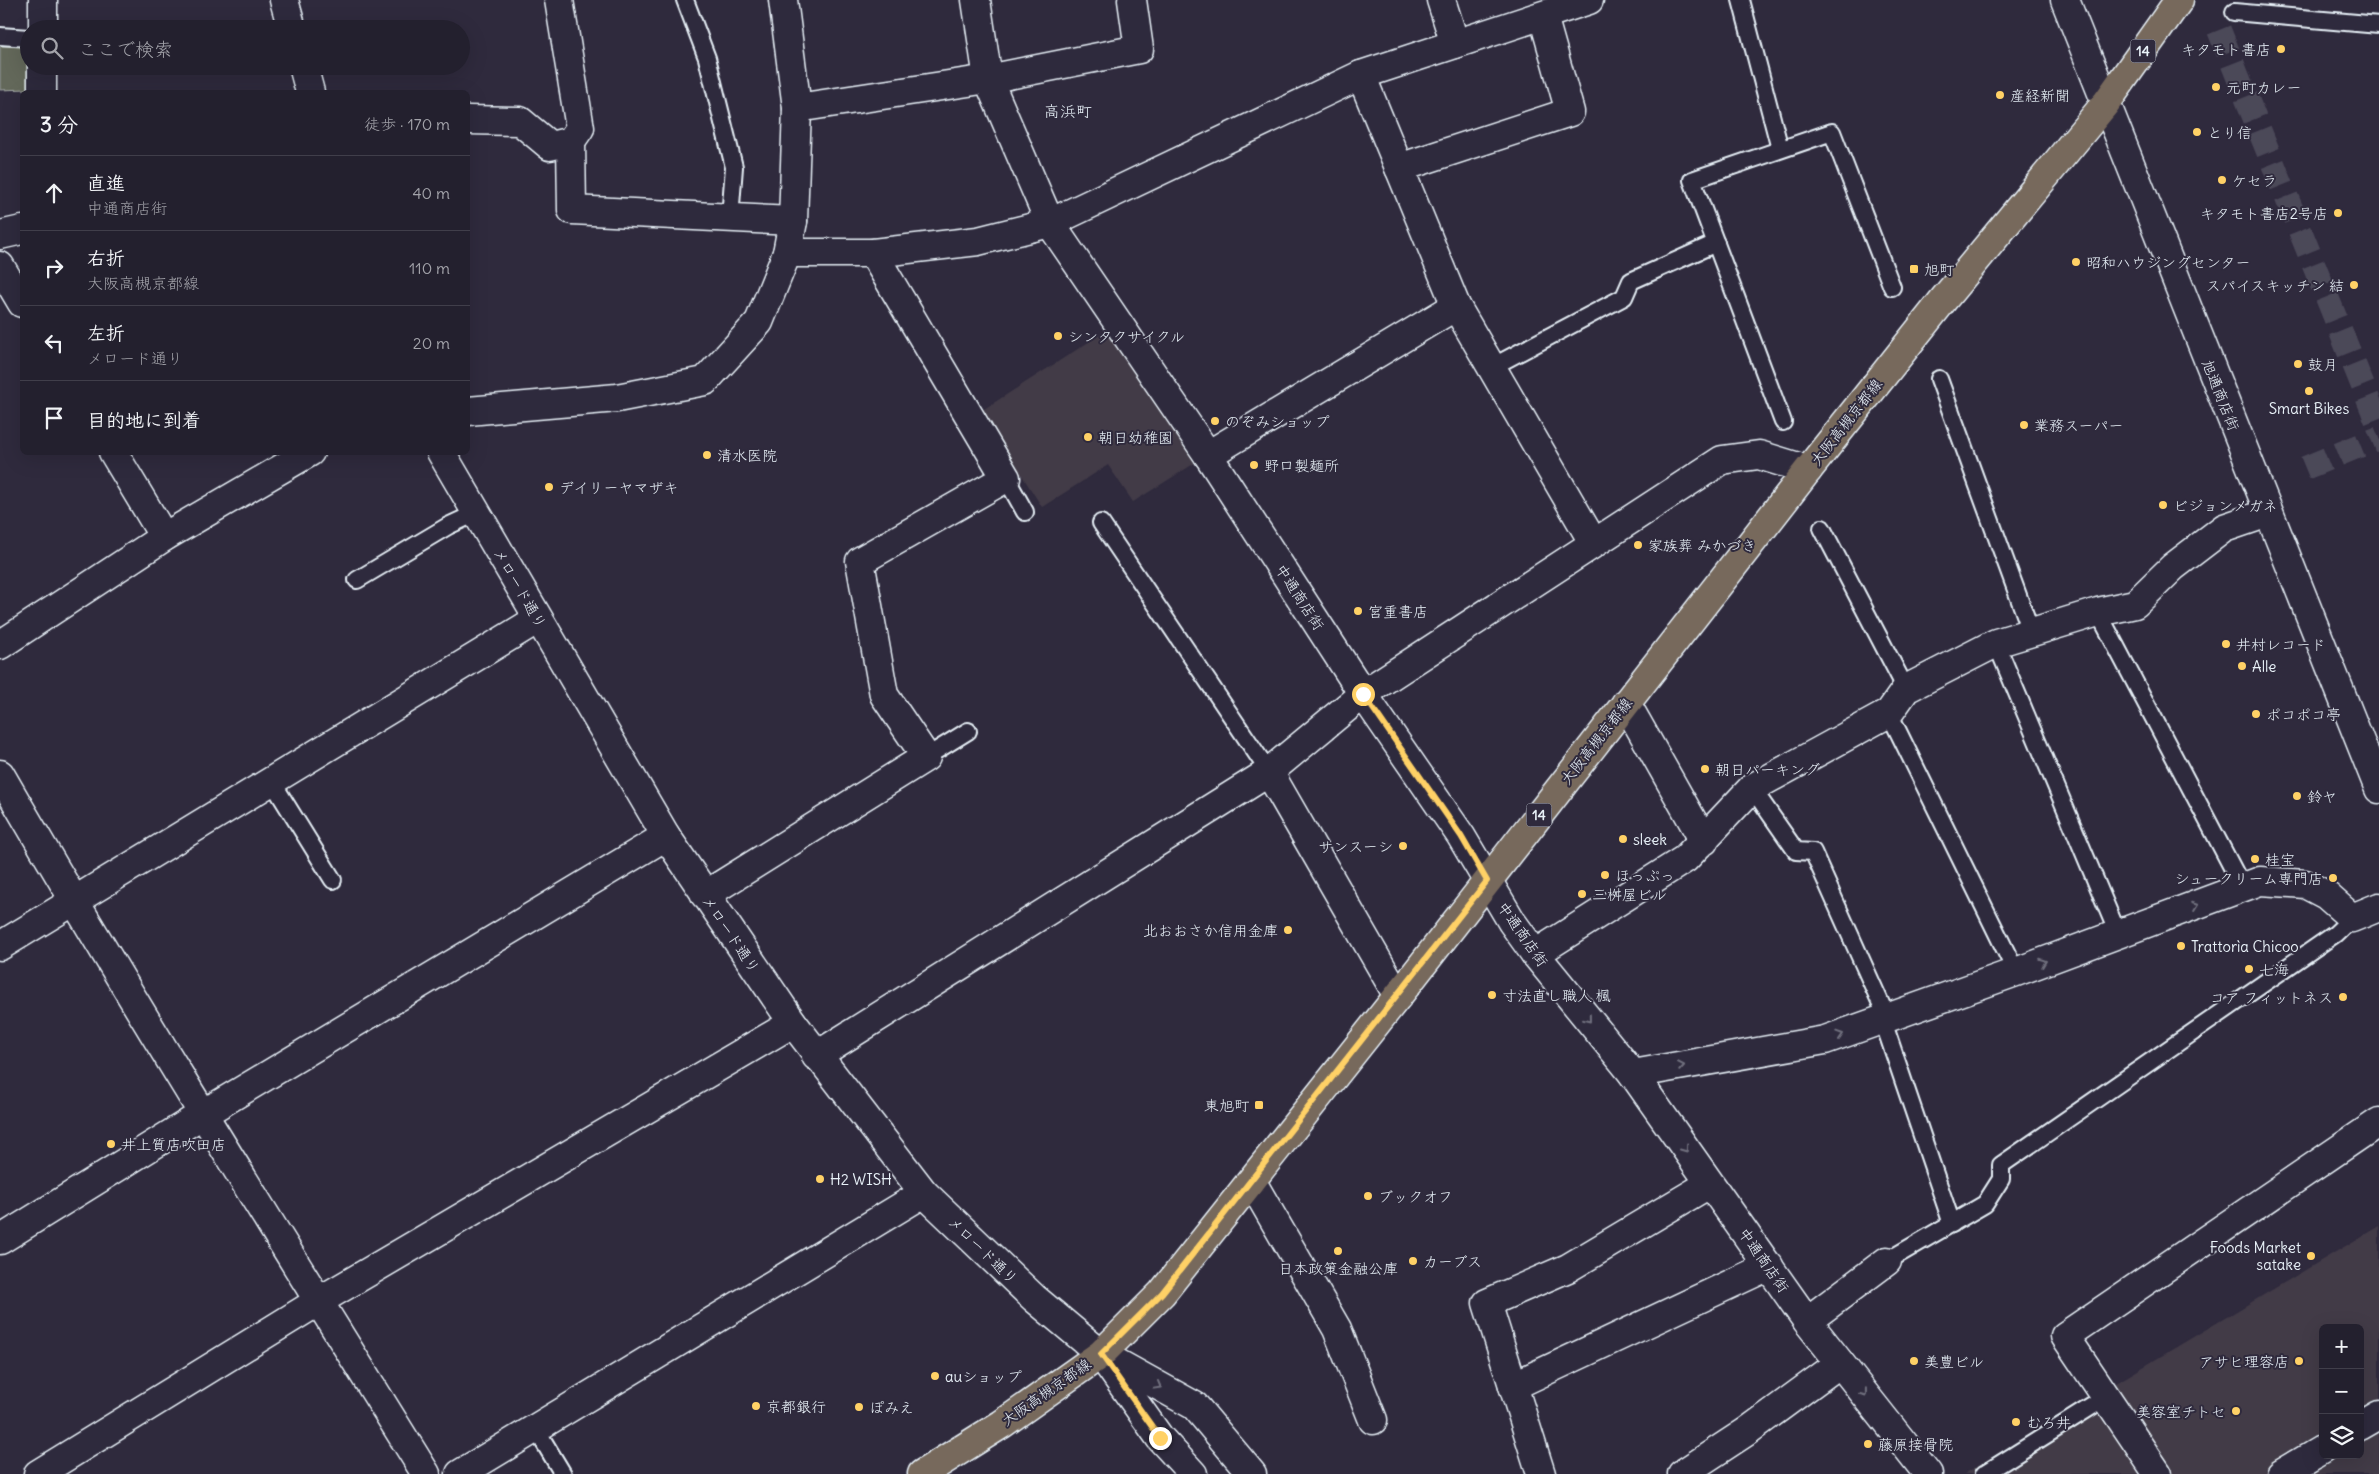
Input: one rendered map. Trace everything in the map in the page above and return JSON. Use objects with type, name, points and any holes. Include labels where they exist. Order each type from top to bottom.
[{"type":"main road","name":"大阪高槻京都線","points":[[922,1474],[1002,1424],[1101,1354],[1162,1293],[1398,996],[1808,470],[1944,299],[2106,103],[2180,0]]},
{"type":"street","points":[[42,20],[43,0]]},
{"type":"street","points":[[284,0],[290,20]]},
{"type":"street","points":[[559,0],[580,128],[571,142],[572,210],[793,221]]},
{"type":"street","points":[[470,411],[618,398],[705,381],[759,322],[787,253],[793,221],[797,108],[783,0]]},
{"type":"street","name":"中通商店街","points":[[976,0],[988,79],[1050,223],[1208,454],[1363,694],[1461,836],[1487,881],[1535,954],[1633,1074],[1807,1321],[1928,1474]]},
{"type":"street","points":[[797,108],[988,79],[1139,48],[1132,0]]},
{"type":"street","points":[[1441,0],[1455,44]]},
{"type":"street","points":[[787,253],[873,253],[978,241],[1050,223],[1360,75],[1589,0]]},
{"type":"street","name":"旭通商店街","points":[[2065,0],[2379,789]]},
{"type":"street","points":[[1399,168],[1570,112],[1543,16]]},
{"type":"street","points":[[42,75],[42,90]]},
{"type":"street","points":[[305,75],[309,90]]},
{"type":"street","points":[[1360,75],[1456,306],[1490,368],[1593,542]]},
{"type":"street","points":[[470,120],[520,121],[550,146],[571,142]]},
{"type":"street","points":[[0,235],[20,230]]},
{"type":"street","points":[[705,896],[926,757],[884,695],[860,561],[1006,478],[873,253]]},
{"type":"street","points":[[0,266],[20,300]]},
{"type":"street","points":[[1208,454],[1456,306]]},
{"type":"street","points":[[115,455],[164,537]]},
{"type":"street","points":[[0,645],[164,537],[305,455]]},
{"type":"street","name":"メロード通り","points":[[443,455],[666,836],[705,896],[816,1056],[924,1193],[1034,1298],[1101,1354],[1195,1406],[1252,1474]]},
{"type":"street","points":[[816,1056],[1269,772],[1363,694],[1593,542],[1722,460],[1758,455],[1808,470]]},
{"type":"street","points":[[1535,954],[1685,859],[1752,788],[1889,714],[1906,689],[1996,643],[2098,612],[2134,604],[2173,567],[2224,528],[2268,513]]},
{"type":"street","points":[[0,946],[538,619]]},
{"type":"street","points":[[1626,703],[1704,841]]},
{"type":"street","points":[[1269,772],[1398,996]]},
{"type":"street","points":[[0,774],[73,901],[426,1474]]},
{"type":"street","points":[[0,1240],[203,1114],[666,836]]},
{"type":"street","points":[[1633,1074],[1825,1040],[1883,1021],[2260,881],[2305,884],[2326,895],[2352,918],[2379,907]]},
{"type":"street","points":[[38,1474],[319,1301],[793,1023]]},
{"type":"street","points":[[2158,1474],[2065,1336],[2379,1122]]},
{"type":"street","points":[[1252,1182],[1337,1329],[1373,1420]]},
{"type":"street","points":[[1541,1474],[1486,1303],[1568,1268],[1709,1184]]},
{"type":"street","points":[[460,1474],[924,1193]]},
{"type":"street","points":[[1807,1321],[1887,1261]]},
{"type":"street","points":[[1513,1386],[1768,1266]]},
{"type":"street","name":"メロード通り","points":[[1101,1354],[1160,1438],[1193,1474]]},
{"type":"street","points":[[1682,1474],[1746,1432],[1840,1362]]},
{"type":"street","points":[[2364,1424],[2379,1415]]},
{"type":"street","points":[[2281,1474],[2319,1451]]},
{"type":"lane","points":[[685,0],[707,58],[734,167],[730,218]]},
{"type":"lane","points":[[1741,0],[1780,149]]},
{"type":"lane","points":[[2234,12],[2379,25]]},
{"type":"lane","points":[[0,36],[20,37]]},
{"type":"lane","points":[[1783,422],[1692,180],[1832,132],[1892,286]]},
{"type":"lane","points":[[1490,368],[1624,297],[1631,281],[1716,243]]},
{"type":"lane","points":[[1939,379],[2031,631]]},
{"type":"lane","points":[[1006,478],[1026,512]]},
{"type":"lane","points":[[357,580],[448,526],[476,513]]},
{"type":"lane","points":[[1101,523],[1269,772]]},
{"type":"lane","points":[[1822,528],[1906,689]]},
{"type":"lane","points":[[2098,612],[2243,888]]},
{"type":"lane","points":[[1996,643],[2118,934]]},
{"type":"lane","points":[[1889,714],[2016,972]]},
{"type":"lane","points":[[926,757],[968,731]]},
{"type":"lane","points":[[271,780],[333,880]]},
{"type":"lane","points":[[1752,788],[1796,851],[1813,852],[1882,1006],[1883,1021],[1952,1224]]},
{"type":"lane","points":[[1887,1261],[1985,1204],[2001,1179],[2001,1165],[2335,934],[2352,918]]},
{"type":"lane","points":[[1984,1474],[2105,1398]]},
{"type":"lane","points":[[536,1429],[563,1474]]},
{"type":"shaded area","name":"朝日幼稚園","points":[[1109,329],[1195,463],[1133,502],[1108,465],[1042,507],[981,411]]},
{"type":"shaded area","points":[[2379,1226],[2379,1474],[1964,1474]]},
{"type":"green space","points":[[0,46],[20,46],[20,75],[27,75],[27,89],[0,90]]},
{"type":"tunnel","points":[[2219,30],[2379,426]]},
{"type":"tunnel","points":[[2305,468],[2379,438]]},
{"type":"place","name":"キタモト書店","points":[[2281,49]]},
{"type":"place","name":"元町カレー","points":[[2216,87]]},
{"type":"place","name":"産経新聞","points":[[2000,95]]},
{"type":"place","name":"とり信","points":[[2197,132]]},
{"type":"place","name":"ケセラ","points":[[2222,180]]},
{"type":"place","name":"キタモト書店2号店","points":[[2338,213]]},
{"type":"place","name":"昭和ハウジングセンター","points":[[2076,262]]},
{"type":"place","name":"旭町","points":[[1914,269]]},
{"type":"place","name":"スパイスキッチン 結","points":[[2354,285]]},
{"type":"place","name":"シンタクサイクル","points":[[1058,336]]},
{"type":"place","name":"鼓月","points":[[2298,364]]},
{"type":"place","name":"Smart Bikes","points":[[2309,391]]},
{"type":"place","name":"のぞみショップ","points":[[1215,421]]},
{"type":"place","name":"業務スーパー","points":[[2024,425]]},
{"type":"place","name":"朝日幼稚園","points":[[1088,437]]},
{"type":"place","name":"清水医院","points":[[707,455]]},
{"type":"place","name":"野口製麺所","points":[[1254,465]]},
{"type":"place","name":"デイリーヤマザキ","points":[[549,487]]},
{"type":"place","name":"ビジョンメガネ","points":[[2163,505]]},
{"type":"place","name":"家族葬 みかづき","points":[[1638,545]]},
{"type":"place","name":"宮重書店","points":[[1358,611]]},
{"type":"place","name":"井村レコード","points":[[2226,644]]},
{"type":"place","name":"Alle","points":[[2242,666]]},
{"type":"place","name":"ポコポコ亭","points":[[2256,714]]},
{"type":"place","name":"朝日パーキング","points":[[1705,769]]},
{"type":"place","name":"鈴ヤ","points":[[2297,796]]},
{"type":"place","name":"sleek","points":[[1623,839]]},
{"type":"place","name":"サンスーシ","points":[[1403,846]]},
{"type":"place","name":"桂宝","points":[[2255,859]]},
{"type":"place","name":"ほっぷっ","points":[[1605,875]]},
{"type":"place","name":"シュークリーム専門店","points":[[2333,878]]},
{"type":"place","name":"三桝屋ビル","points":[[1582,894]]},
{"type":"place","name":"北おおさか信用金庫","points":[[1288,930]]},
{"type":"place","name":"Trattorìa Chicoo","points":[[2181,946]]},
{"type":"place","name":"七海","points":[[2249,969]]},
{"type":"place","name":"寸法直し職人 楓","points":[[1492,995]]},
{"type":"place","name":"コア フィットネス","points":[[2343,997]]},
{"type":"place","name":"東旭町","points":[[1259,1105]]},
{"type":"place","name":"井上質店吹田店","points":[[111,1144]]},
{"type":"place","name":"H2 WISH","points":[[820,1179]]},
{"type":"place","name":"ブックオフ","points":[[1368,1196]]},
{"type":"place","name":"日本政策金融公庫","points":[[1338,1251]]},
{"type":"place","name":"Foods Market satake","points":[[2311,1256]]},
{"type":"place","name":"カーブス","points":[[1413,1261]]},
{"type":"place","name":"美豊ビル","points":[[1914,1361]]},
{"type":"place","name":"アサヒ理容店","points":[[2299,1361]]},
{"type":"place","name":"auショップ","points":[[935,1376]]},
{"type":"place","name":"京都銀行","points":[[756,1406]]},
{"type":"place","name":"ぽみえ","points":[[859,1407]]},
{"type":"place","name":"美容室チトセ","points":[[2236,1411]]},
{"type":"place","name":"むろ井","points":[[2016,1422]]},
{"type":"place","name":"藤原接骨院","points":[[1868,1444]]},
{"type":"district","name":"高浜町","points":[[1068,111]]},
{"type":"route","points":[[1160,1438],[1101,1354],[1162,1293],[1252,1182],[1487,881],[1461,836],[1363,694]]}]
